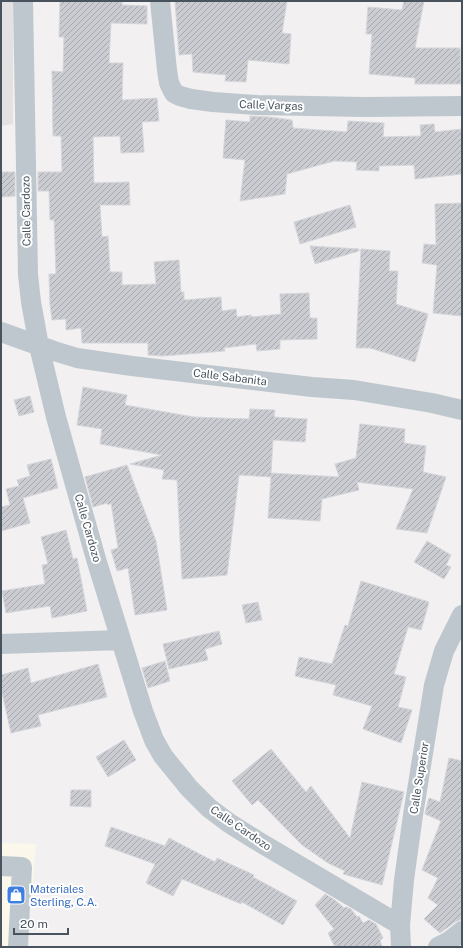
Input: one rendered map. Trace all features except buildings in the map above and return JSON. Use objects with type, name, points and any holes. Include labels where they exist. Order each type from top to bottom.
[{"type":"street","name":"Calle Cardozo","points":[[23,1],[28,275],[31,302],[39,346],[56,417],[96,559],[143,711],[154,740],[164,756],[189,788],[210,808],[256,840],[400,925]]},
{"type":"street","name":"Calle Vargas","points":[[160,1],[169,83],[174,93],[180,96],[213,102],[257,105],[364,107],[462,106]]},
{"type":"street","name":"Calle Sabanita","points":[[1,332],[77,358],[312,387],[354,390],[432,403],[462,410]]},
{"type":"street","name":"Calle Superior","points":[[400,947],[400,925],[404,880],[414,807],[434,685],[444,651],[462,615]]},
{"type":"street","points":[[1,644],[121,640]]},
{"type":"street","points":[[1,866],[22,867],[18,947]]},
{"type":"street","points":[[438,947],[462,932]]},
{"type":"shaded area","points":[[1,1],[13,1],[13,124],[1,126]]},
{"type":"shaded area","name":"Materiales Sterling, C.A.","points":[[1,843],[36,844],[27,947],[1,947]]},
{"type":"place","name":"Materiales Sterling, C.A.","points":[[16,895]]}]
